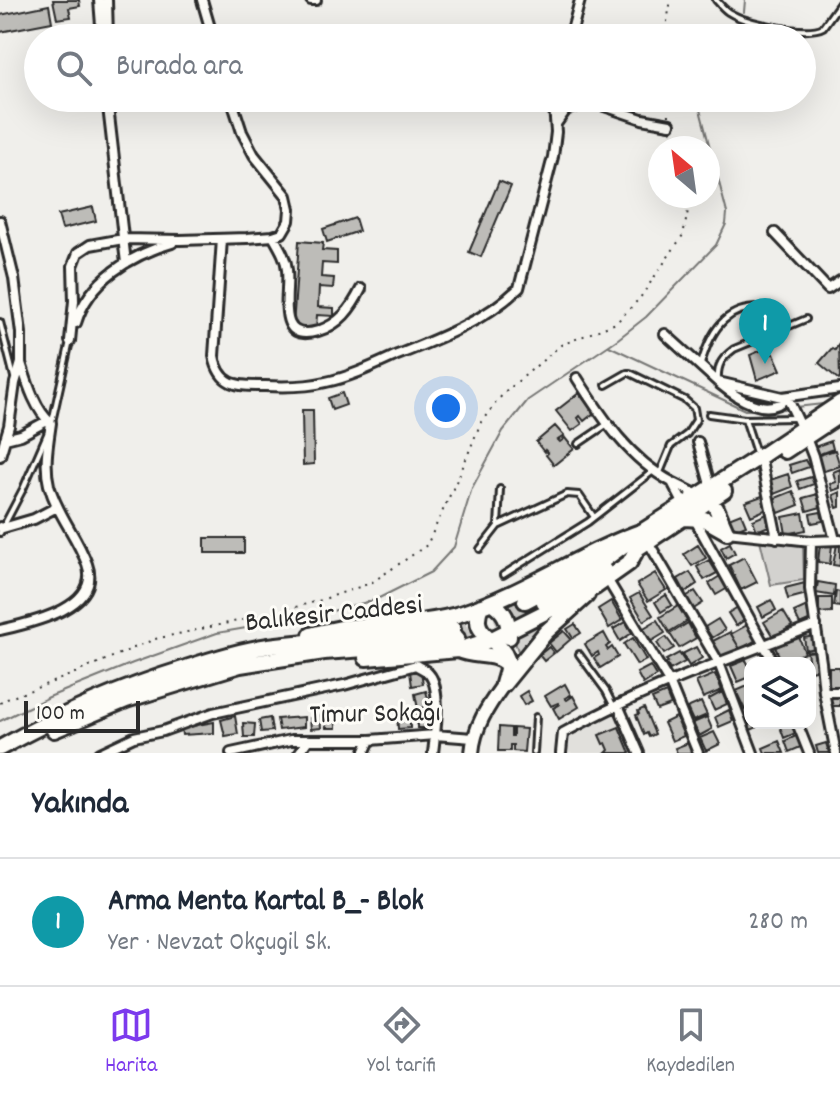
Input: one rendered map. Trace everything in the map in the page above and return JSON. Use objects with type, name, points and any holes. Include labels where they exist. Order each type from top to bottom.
[{"type":"main road","points":[[527,605],[581,583],[642,540],[691,515],[802,428],[840,403]]},
{"type":"main road","points":[[802,428],[840,414]]},
{"type":"main road","points":[[691,515],[712,516],[710,498]]},
{"type":"main road","points":[[710,498],[727,532]]},
{"type":"main road","points":[[691,515],[727,532]]},
{"type":"main road","points":[[511,668],[601,583],[629,563],[642,540]]},
{"type":"main road","points":[[269,653],[294,638],[340,628],[407,624],[443,618],[486,604],[614,541],[642,540]]},
{"type":"main road","points":[[456,639],[490,640],[601,583]]},
{"type":"main road","points":[[472,753],[473,738],[489,705],[516,663],[505,614],[502,609],[486,604]]},
{"type":"main road","points":[[486,604],[478,613],[478,623],[490,640],[502,649],[511,668]]},
{"type":"main road","points":[[456,639],[465,653],[497,657],[511,668]]},
{"type":"main road","name":"Balıkesir Caddesi","points":[[0,748],[36,727],[132,685],[236,653],[324,652],[456,639]]},
{"type":"main road","name":"Balıkesir Caddesi","points":[[9,753],[36,737],[126,700],[269,653]]},
{"type":"street","points":[[99,0],[101,24]]},
{"type":"street","points":[[107,0],[108,24]]},
{"type":"street","points":[[202,0],[209,24]]},
{"type":"street","points":[[574,24],[580,0]]},
{"type":"street","points":[[110,112],[126,263]]},
{"type":"street","points":[[70,341],[73,266],[75,258],[90,245],[123,239],[222,239],[282,233],[289,221],[287,196],[254,155],[236,112]]},
{"type":"street","points":[[222,239],[214,346],[220,375],[243,386],[312,385],[344,377],[471,322],[508,299],[519,288],[553,157],[554,112]]},
{"type":"street","points":[[555,125],[565,112]]},
{"type":"street","points":[[622,112],[670,124]]},
{"type":"street","points":[[0,221],[17,293],[21,333],[21,363],[0,456]]},
{"type":"street","points":[[775,233],[828,289],[840,281]]},
{"type":"street","points":[[273,236],[284,256],[288,272],[287,318],[297,331],[311,333],[335,324],[347,313],[361,289]]},
{"type":"street","points":[[70,341],[82,307],[106,277],[126,263],[180,240]]},
{"type":"street","points":[[665,334],[718,382],[787,397],[840,389]]},
{"type":"street","points":[[0,630],[52,614],[75,602],[87,590],[90,576],[88,565],[57,507],[47,473],[49,422],[31,390],[21,363]]},
{"type":"street","points":[[577,378],[629,450],[656,474],[710,498]]},
{"type":"street","points":[[727,532],[811,541],[837,540],[813,456],[787,397]]},
{"type":"street","points":[[5,439],[49,422]]},
{"type":"street","points":[[698,442],[710,498]]},
{"type":"street","points":[[760,462],[777,538]]},
{"type":"street","points":[[672,482],[771,657]]},
{"type":"street","points":[[1,529],[34,519],[57,507]]},
{"type":"street","points":[[642,540],[719,663],[753,753]]},
{"type":"street","points":[[811,541],[810,589],[836,753]]},
{"type":"street","points":[[601,583],[669,682],[698,753]]},
{"type":"street","points":[[561,753],[563,733],[616,706],[816,625]]},
{"type":"street","points":[[100,753],[134,737],[163,731],[213,713],[344,685],[416,665],[428,672],[434,682],[437,704],[433,753]]},
{"type":"street","points":[[824,692],[840,692]]},
{"type":"street","points":[[616,706],[639,753]]},
{"type":"street","points":[[799,729],[809,753]]},
{"type":"street","name":"Timur Sokağı","points":[[222,753],[291,740],[370,740],[435,735],[473,738]]},
{"type":"street","points":[[299,753],[308,740]]},
{"type":"street","points":[[364,753],[370,740]]},
{"type":"lane","points":[[716,0],[726,12],[762,24]]},
{"type":"lane","points":[[816,30],[823,27],[840,3]]},
{"type":"lane","points":[[701,366],[710,338],[727,318],[746,309],[771,309]]},
{"type":"lane","points":[[718,382],[718,366],[734,349],[806,319]]},
{"type":"lane","points":[[0,322],[15,383]]},
{"type":"lane","points":[[1,529],[49,422],[70,341]]},
{"type":"lane","points":[[503,575],[656,474],[671,446],[687,434],[696,420],[694,408],[685,400],[630,373],[606,385]]},
{"type":"lane","points":[[709,414],[802,428]]},
{"type":"lane","points":[[745,419],[760,462]]},
{"type":"lane","points":[[578,444],[608,424]]},
{"type":"lane","points":[[0,429],[5,439]]},
{"type":"lane","points":[[498,526],[500,489]]},
{"type":"lane","points":[[480,549],[498,526],[567,494],[579,495],[594,517]]},
{"type":"lane","points":[[579,654],[616,706]]},
{"type":"lane","points":[[534,753],[536,717]]},
{"type":"path","points":[[667,24],[671,0]]},
{"type":"path","points":[[0,703],[155,639],[274,613],[371,583],[427,545],[481,422],[503,394],[561,345],[616,323],[640,298],[683,235],[689,208]]},
{"type":"shaded area","points":[[760,540],[803,543],[804,580],[771,585]]},
{"type":"shaded area","points":[[566,608],[520,657],[514,639],[520,631]]},
{"type":"shaded area","points":[[617,710],[636,753],[569,753],[570,733]]},
{"type":"building","points":[[53,0],[79,0],[80,6],[69,8],[71,17],[57,19]]},
{"type":"building","points":[[49,5],[52,22],[24,24],[24,27],[0,32],[0,15]]},
{"type":"building","points":[[499,181],[511,186],[481,257],[469,252]]},
{"type":"building","points":[[93,207],[96,221],[62,229],[58,215]]},
{"type":"building","points":[[355,218],[359,231],[327,242],[323,229]]},
{"type":"building","points":[[299,241],[323,243],[322,250],[337,251],[337,264],[322,263],[321,277],[334,278],[333,288],[319,287],[318,307],[334,308],[334,316],[317,315],[316,328],[293,327]]},
{"type":"building","points":[[839,344],[840,379],[839,380],[819,363]]},
{"type":"building","points":[[769,347],[781,370],[757,380],[750,355]]},
{"type":"building","points":[[342,393],[346,405],[332,410],[328,398]]},
{"type":"building","points":[[579,393],[594,413],[584,421],[580,416],[578,418],[582,424],[572,431],[556,411]]},
{"type":"building","points":[[302,410],[313,410],[314,464],[303,465]]},
{"type":"building","points":[[555,426],[564,436],[558,440],[560,442],[565,438],[574,449],[554,465],[546,455],[548,453],[536,442]]},
{"type":"building","points":[[831,441],[833,449],[817,455],[814,447]]},
{"type":"building","points":[[835,450],[840,466],[821,472],[816,456]]},
{"type":"building","points":[[805,460],[809,467],[792,473],[789,465]]},
{"type":"building","points":[[840,469],[840,488],[832,491],[830,484],[836,482],[833,472]]},
{"type":"building","points":[[788,474],[792,487],[774,494],[770,480]]},
{"type":"building","points":[[811,477],[814,484],[800,489],[797,481]]},
{"type":"building","points":[[793,491],[799,505],[779,513],[773,499]]},
{"type":"building","points":[[840,492],[840,507],[837,508],[833,495]]},
{"type":"building","points":[[818,494],[821,507],[807,511],[803,498]]},
{"type":"building","points":[[762,496],[767,509],[751,516],[745,502]]},
{"type":"building","points":[[821,512],[823,521],[812,523],[810,514]]},
{"type":"building","points":[[741,513],[746,525],[731,531],[726,519]]},
{"type":"building","points":[[803,513],[806,530],[786,534],[783,517]]},
{"type":"building","points":[[767,514],[771,525],[757,531],[753,520]]},
{"type":"building","points":[[205,538],[244,538],[244,553],[205,553]]},
{"type":"building","points":[[730,543],[735,553],[726,558],[721,548]]},
{"type":"building","points":[[820,544],[832,545],[830,564],[818,562]]},
{"type":"building","points":[[837,544],[840,545],[840,566],[833,565]]},
{"type":"building","points":[[698,545],[706,558],[692,566],[684,554]]},
{"type":"building","points":[[744,557],[757,582],[741,590],[729,565]]},
{"type":"building","points":[[709,560],[717,573],[704,580],[697,567]]},
{"type":"building","points":[[690,572],[697,584],[685,592],[678,579]]},
{"type":"building","points":[[655,573],[666,590],[648,601],[637,584]]},
{"type":"building","points":[[720,576],[728,588],[716,595],[709,583]]},
{"type":"building","points":[[818,582],[835,585],[834,596],[816,593]]},
{"type":"building","points":[[805,583],[807,594],[788,599],[785,588]]},
{"type":"building","points":[[695,591],[703,603],[692,610],[684,598]]},
{"type":"building","points":[[836,591],[840,592],[840,607],[834,606]]},
{"type":"building","points":[[639,593],[653,615],[644,621],[630,598]]},
{"type":"building","points":[[666,595],[672,605],[661,612],[655,602]]},
{"type":"building","points":[[819,598],[832,598],[832,612],[819,613]]},
{"type":"building","points":[[771,600],[776,610],[763,617],[758,607]]},
{"type":"building","points":[[611,601],[622,620],[609,628],[598,609]]},
{"type":"building","points":[[678,606],[687,621],[669,632],[660,617]]},
{"type":"building","points":[[807,606],[813,619],[800,625],[794,612]]},
{"type":"building","points":[[738,607],[746,619],[736,626],[728,613]]},
{"type":"building","points":[[783,611],[792,626],[773,637],[764,622]]},
{"type":"building","points":[[718,619],[725,630],[712,638],[705,627]]},
{"type":"building","points":[[657,620],[665,633],[650,642],[642,629]]},
{"type":"building","points":[[626,622],[632,633],[620,641],[613,629]]},
{"type":"building","points":[[688,623],[696,638],[679,648],[670,634]]},
{"type":"building","points":[[575,624],[581,633],[573,638],[567,629]]},
{"type":"building","points":[[749,624],[758,639],[740,649],[731,634]]},
{"type":"building","points":[[564,631],[571,639],[556,652],[549,643]]},
{"type":"building","points":[[730,632],[740,649],[720,660],[711,642]]},
{"type":"building","points":[[604,633],[610,644],[606,647],[608,650],[612,647],[618,657],[600,668],[594,658],[599,655],[598,652],[592,656],[585,644]]},
{"type":"building","points":[[814,636],[816,648],[806,650],[804,638]]},
{"type":"building","points":[[666,637],[674,648],[664,654],[657,643]]},
{"type":"building","points":[[799,637],[805,653],[780,657],[775,647]]},
{"type":"building","points":[[633,638],[646,660],[637,665],[624,644]]},
{"type":"building","points":[[549,647],[554,653],[544,661],[539,655]]},
{"type":"building","points":[[696,647],[702,658],[689,666],[682,654]]},
{"type":"building","points":[[817,651],[820,669],[816,670],[816,657],[808,657],[807,652]]},
{"type":"building","points":[[679,653],[685,662],[670,670],[666,660]]},
{"type":"building","points":[[744,661],[744,680],[738,682],[731,666]]},
{"type":"building","points":[[650,666],[656,676],[643,684],[637,673]]},
{"type":"building","points":[[829,667],[840,667],[840,688],[829,688]]},
{"type":"building","points":[[421,671],[423,684],[412,686],[410,672]]},
{"type":"building","points":[[715,674],[722,690],[703,698],[696,682]]},
{"type":"building","points":[[565,684],[571,695],[565,698],[567,700],[573,696],[579,707],[559,719],[553,708],[558,703],[551,706],[545,696]]},
{"type":"building","points":[[744,688],[744,708],[736,691]]},
{"type":"building","points":[[426,691],[430,706],[418,709],[415,694]]},
{"type":"building","points":[[527,691],[532,701],[524,705],[519,696]]},
{"type":"building","points":[[722,692],[727,704],[714,710],[709,699]]},
{"type":"building","points":[[666,693],[671,705],[657,710],[652,699]]},
{"type":"building","points":[[831,697],[840,697],[840,706],[831,706]]},
{"type":"building","points":[[701,702],[707,715],[693,721],[687,708]]},
{"type":"building","points":[[644,708],[655,734],[649,737],[647,733],[644,735],[636,715]]},
{"type":"building","points":[[729,710],[733,721],[719,727],[715,717]]},
{"type":"building","points":[[430,711],[431,728],[417,728],[417,713]]},
{"type":"building","points":[[410,712],[410,728],[398,729],[397,713]]},
{"type":"building","points":[[320,715],[321,728],[311,729],[310,718]]},
{"type":"building","points":[[336,715],[336,728],[326,728],[325,716]]},
{"type":"building","points":[[235,716],[238,734],[225,736],[221,720]]},
{"type":"building","points":[[304,717],[304,727],[279,730],[277,719]]},
{"type":"building","points":[[676,717],[684,736],[672,741],[664,723]]},
{"type":"building","points":[[707,717],[712,729],[699,736],[693,723]]},
{"type":"building","points":[[270,718],[272,731],[261,732],[259,720]]},
{"type":"building","points":[[214,722],[214,733],[182,735],[181,728]]},
{"type":"building","points":[[243,723],[255,724],[254,737],[244,737]]},
{"type":"building","points":[[499,727],[511,728],[511,736],[513,728],[526,729],[524,752],[513,751],[513,745],[510,745],[510,751],[498,751]]},
{"type":"building","points":[[619,727],[630,753],[606,753],[609,750],[599,735]]},
{"type":"building","points":[[781,729],[797,729],[798,732],[784,738]]},
{"type":"building","points":[[714,732],[720,744],[706,751],[700,738]]},
{"type":"building","points":[[798,735],[803,746],[789,752],[785,741]]},
{"type":"building","points":[[779,741],[784,753],[765,753],[763,748]]},
{"type":"building","points":[[688,743],[692,753],[677,753],[675,748]]},
{"type":"building","points":[[826,743],[829,753],[818,753],[816,746]]},
{"type":"waterway","points":[[744,12],[745,0]]},
{"type":"waterway","points":[[0,721],[49,697],[217,633],[309,617],[375,600],[431,572],[454,547],[472,488],[503,431],[528,400],[646,317],[716,245],[726,224],[727,213],[701,112]]},
{"type":"waterway","points":[[609,346],[745,410],[785,409]]},
{"type":"waterway","points":[[796,407],[823,404]]},
{"type":"tunnel","points":[[453,629],[489,618],[525,601]]},
{"type":"tunnel","points":[[457,638],[493,628],[530,609]]},
{"type":"place","name":"Arma Menta Kartal B_- Blok","points":[[765,364]]}]
